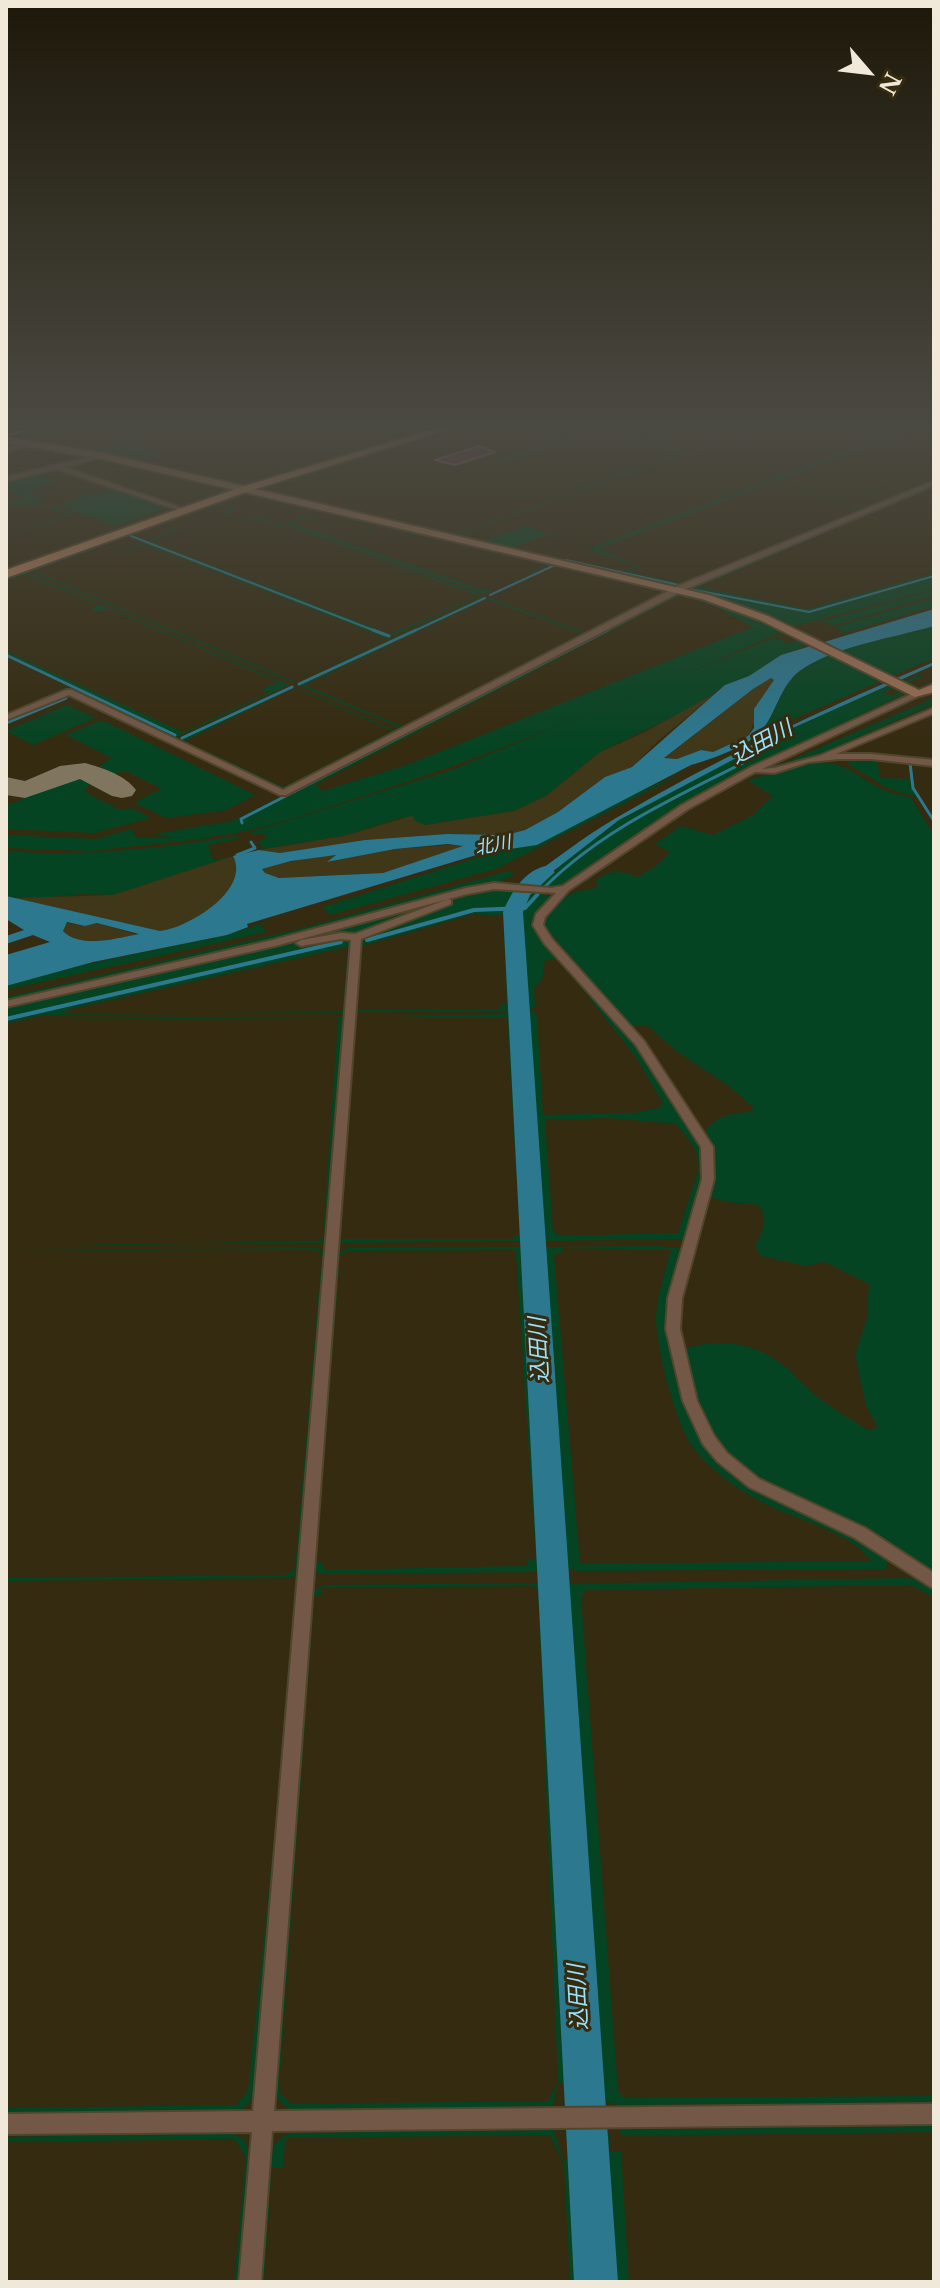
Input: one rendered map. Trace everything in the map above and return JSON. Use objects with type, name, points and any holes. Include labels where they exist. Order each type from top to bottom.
[{"type":"main road","points":[[6,574],[115,535]]},
{"type":"main road","points":[[439,535],[741,609],[914,692],[934,688]]},
{"type":"street","points":[[6,718],[69,692],[283,793],[677,591],[811,535]]},
{"type":"street","points":[[914,692],[754,769],[685,807],[566,888],[540,916],[539,929],[640,1043],[687,1112],[709,1155],[705,1194],[688,1245],[673,1315],[680,1366],[697,1421],[722,1457],[754,1483],[860,1533],[934,1582]]},
{"type":"street","points":[[754,769],[768,773],[816,759],[934,710]]},
{"type":"street","points":[[816,759],[857,756],[934,763]]},
{"type":"street","points":[[6,1004],[275,943],[466,891],[494,886],[551,891],[566,888]]},
{"type":"street","points":[[275,943],[356,937],[451,901],[466,891]]},
{"type":"street","points":[[250,2282],[356,937]]},
{"type":"street","points":[[6,2124],[934,2114]]},
{"type":"green space","points":[[133,535],[148,541],[169,535],[151,542],[390,634],[478,596],[308,535],[481,595],[292,682],[28,570],[104,544],[125,551],[144,543],[127,537]],"holes":[[[105,545],[125,552],[144,545],[386,638],[294,681],[34,571]]]},
{"type":"green space","points":[[315,535],[325,535],[479,589],[493,590],[484,594]]},
{"type":"green space","points":[[422,535],[550,564],[496,588],[547,564]]},
{"type":"green space","points":[[453,535],[484,541],[501,535],[549,535],[587,549],[624,535],[635,535],[598,549],[641,567],[630,572],[684,584],[806,535],[684,585],[625,572],[638,567],[547,535],[510,548]]},
{"type":"green space","points":[[815,535],[820,535],[699,587],[807,609],[934,573],[934,589],[795,626],[749,607],[687,588]]},
{"type":"green space","points":[[23,572],[289,685],[174,738],[70,689],[6,716],[69,687],[6,657],[6,651],[183,732],[268,693],[262,689],[278,682],[107,609],[98,612],[91,609],[98,605],[25,575],[6,580]]},
{"type":"green space","points":[[934,590],[934,595],[832,626],[825,622],[798,628]]},
{"type":"green space","points":[[676,594],[680,595],[315,785],[323,791],[407,765],[753,627],[714,606],[683,596],[751,615],[782,630],[674,679],[565,723],[400,784],[298,817],[226,835],[177,837],[154,834],[233,821]]},
{"type":"green space","points":[[484,596],[589,634],[403,729],[296,684]],"holes":[[[486,599],[583,634],[403,727],[304,685]]]},
{"type":"green space","points":[[934,598],[934,606],[845,633],[835,627]]},
{"type":"green space","points":[[934,626],[934,662],[926,661],[757,735],[768,722],[788,683],[805,667],[840,651]]},
{"type":"green space","points":[[788,632],[773,640],[786,639],[782,642],[786,644],[797,640],[809,645],[781,655],[749,676],[725,685],[703,702],[600,752],[546,796],[514,811],[425,825],[400,818],[343,836],[263,849],[258,841],[267,838],[263,833],[253,835],[251,832],[449,771]]},
{"type":"green space","points":[[920,675],[923,677],[884,692],[891,696],[902,691],[904,694],[719,784],[659,819],[565,884],[555,888],[538,886],[558,869],[556,867],[619,820],[839,705]]},
{"type":"green space","points":[[291,686],[398,732],[284,788],[177,739]],"holes":[[[294,688],[392,731],[284,787],[184,741]]]},
{"type":"green space","points":[[934,698],[934,704],[824,752],[771,769]]},
{"type":"green space","points":[[67,705],[95,718],[33,745],[6,731]]},
{"type":"green space","points":[[99,721],[255,795],[226,810],[167,818],[138,805],[137,801],[162,789],[126,771],[114,774],[100,769],[112,758],[66,735]]},
{"type":"green space","points":[[857,758],[877,759],[880,778],[909,779],[916,797],[887,788],[847,763]]},
{"type":"green space","points":[[810,762],[835,764],[886,791],[911,798],[934,835],[934,1574],[862,1528],[764,1483],[730,1457],[710,1431],[696,1397],[683,1350],[721,1343],[747,1347],[772,1357],[832,1407],[868,1430],[878,1428],[866,1406],[855,1354],[867,1318],[869,1284],[825,1262],[806,1266],[761,1256],[755,1246],[763,1226],[759,1205],[726,1202],[711,1197],[714,1158],[706,1129],[723,1117],[754,1108],[729,1086],[676,1051],[647,1025],[631,1026],[543,925],[547,915],[559,902],[573,893],[598,886],[596,880],[602,876],[617,872],[638,877],[659,864],[670,852],[655,844],[681,826],[713,835],[752,816],[773,796],[748,780]]},
{"type":"green space","points":[[687,771],[496,869],[330,915],[323,907],[485,855],[483,853],[502,852]]},
{"type":"green space","points":[[76,777],[90,783],[84,792],[120,810],[131,808],[151,818],[94,833],[6,829],[6,806]]},
{"type":"green space","points":[[132,829],[136,838],[210,838],[90,851],[6,848],[6,835],[96,839]]},
{"type":"green space","points":[[236,836],[237,839],[208,845],[213,860],[233,856],[113,895],[83,894],[29,899],[6,896],[6,855],[11,854],[6,851],[121,851]]},
{"type":"green space","points":[[509,871],[515,874],[500,881],[282,938],[6,1001],[6,997],[295,930]]},
{"type":"green space","points":[[514,890],[507,915],[525,1241],[337,1241],[354,1018],[507,1014],[507,1011],[356,1012],[500,1010],[501,1005],[507,1003],[503,916],[473,914],[362,946],[357,1004],[361,940],[475,892]],"holes":[[[356,1018],[507,1018],[520,1235],[514,1235],[513,1239],[340,1239]]]},
{"type":"green space","points":[[529,892],[552,896],[537,913],[533,925],[559,958],[545,960],[542,980],[534,988],[535,1008],[528,1009],[520,932],[524,903]]},
{"type":"green space","points":[[453,897],[355,934],[286,943]]},
{"type":"green space","points":[[261,924],[266,932],[6,990],[6,986],[73,967],[214,938]]},
{"type":"green space","points":[[337,939],[348,941],[351,946],[345,1012],[43,1015],[6,1024],[6,1007],[273,946]],"holes":[[[348,947],[343,1009],[339,1012],[67,1014],[66,1010]]]},
{"type":"green space","points":[[582,983],[636,1045],[702,1147],[703,1179],[683,1239],[544,1241],[529,1012],[535,1012],[537,1017],[543,1115],[634,1113],[660,1108],[663,1103],[637,1059],[581,987]],"holes":[[[610,1118],[676,1124],[693,1146],[699,1165],[678,1233],[563,1236],[553,1231],[545,1120]]]},
{"type":"green space","points":[[345,1017],[323,1243],[6,1246],[318,1241],[323,1238],[338,1018],[38,1020],[6,1027],[42,1019]]},
{"type":"green space","points":[[526,1247],[543,1569],[537,1572],[318,1574],[313,1569],[337,1254],[348,1248]],"holes":[[[513,1250],[516,1253],[536,1560],[528,1560],[527,1566],[324,1570],[324,1563],[316,1562],[340,1256],[348,1251]]]},
{"type":"green space","points":[[544,1247],[677,1248],[682,1253],[670,1334],[674,1373],[693,1423],[707,1445],[744,1481],[767,1496],[868,1545],[888,1562],[885,1569],[579,1571],[565,1568]],"holes":[[[563,1248],[671,1250],[658,1300],[657,1329],[673,1402],[692,1446],[710,1466],[744,1492],[843,1538],[871,1561],[580,1564],[554,1254],[562,1253]]]},
{"type":"green space","points":[[316,1248],[325,1252],[297,1575],[290,1578],[6,1581],[6,1578],[286,1575],[295,1569],[322,1254],[315,1250],[6,1251]]},
{"type":"green space","points":[[917,1579],[934,1590],[934,1598],[912,1585],[585,1590],[581,1598],[618,2091],[624,2098],[934,2096],[934,2102],[619,2105],[599,2101],[567,1584]]},
{"type":"green space","points":[[324,1585],[544,1585],[572,2101],[564,2102],[567,2086],[558,2082],[553,2106],[294,2111],[277,2096],[274,2088],[311,1593]],"holes":[[[533,1586],[538,1591],[558,2082],[548,2101],[291,2104],[279,2091],[314,1596],[321,1595],[322,1588]]]},
{"type":"green space","points":[[298,1596],[257,2088],[252,2099],[240,2111],[6,2114],[6,2108],[236,2105],[248,2091],[277,1812],[294,1599]]},
{"type":"green space","points":[[934,2126],[934,2132],[621,2136],[620,2130]]},
{"type":"green space","points":[[554,2130],[564,2164],[570,2150],[565,2133],[573,2133],[579,2282],[570,2282],[564,2165],[550,2135],[288,2138],[285,2141],[283,2167],[272,2168],[264,2282],[260,2282],[269,2155],[274,2144],[289,2133]]},
{"type":"green space","points":[[231,2133],[244,2139],[251,2156],[240,2282],[234,2282],[246,2157],[235,2139],[6,2142],[6,2137]]},
{"type":"green space","points":[[601,2133],[609,2133],[609,2152],[621,2152],[629,2282],[611,2282]]},
{"type":"sand","points":[[774,679],[748,736],[713,752],[701,750],[677,759],[664,758],[753,689]]},
{"type":"sand","points":[[716,693],[632,767],[605,777],[558,812],[525,830],[506,835],[447,834],[365,840],[281,853],[259,850],[343,836],[411,816],[425,825],[514,811],[546,796],[600,752],[643,733]]},
{"type":"sand","points":[[464,846],[383,873],[279,878],[264,873],[262,868],[317,856],[337,856],[328,862],[395,849]]},
{"type":"sand","points":[[233,856],[236,869],[233,882],[225,894],[186,923],[160,931],[14,898],[113,895]]},
{"type":"sand","points":[[66,923],[85,926],[97,923],[139,935],[79,940],[63,931]]},
{"type":"water","name":"北川","points":[[934,609],[934,626],[834,653],[804,668],[790,681],[763,729],[750,741],[691,765],[537,845],[483,853],[247,924],[248,927],[227,935],[93,962],[6,986],[6,955],[50,942],[33,935],[6,944],[6,936],[24,930],[6,919],[6,896],[160,931],[186,923],[225,894],[233,882],[236,869],[233,856],[259,850],[280,853],[365,840],[447,834],[506,835],[525,830],[558,812],[605,777],[632,767],[725,685],[749,676],[781,655]],"holes":[[[771,678],[774,680],[754,709],[754,728],[748,736],[713,752],[701,750],[677,759],[664,758]],[[448,844],[463,846],[383,873],[279,878],[262,869],[291,861],[336,855],[327,862],[395,849]],[[67,922],[85,926],[97,923],[139,934],[89,941],[79,940],[63,931]]]},
{"type":"water","points":[[934,662],[934,665],[795,727],[619,820],[534,886],[521,884],[604,825],[693,775],[812,716]]},
{"type":"waterway","points":[[692,587],[817,535]]},
{"type":"waterway","points":[[131,536],[378,632]]},
{"type":"waterway","points":[[566,560],[683,586]]},
{"type":"waterway","points":[[490,595],[555,565]]},
{"type":"waterway","points":[[689,589],[809,612],[934,576]]},
{"type":"waterway","points":[[604,632],[677,594]]},
{"type":"waterway","points":[[412,632],[485,598]]},
{"type":"waterway","points":[[373,630],[389,636]]},
{"type":"waterway","points":[[299,684],[416,630]]},
{"type":"waterway","points":[[242,823],[241,819],[608,630]]},
{"type":"waterway","points":[[6,655],[175,735]]},
{"type":"waterway","points":[[182,738],[292,687]]},
{"type":"waterway","points":[[6,723],[66,698]]},
{"type":"waterway","points":[[537,895],[557,875],[606,837],[660,805],[743,763]]},
{"type":"waterway","points":[[910,763],[913,788],[934,821]]},
{"type":"waterway","points":[[237,855],[255,848],[251,842]]},
{"type":"waterway","name":"込田川","points":[[545,872],[521,892],[513,912],[596,2282]]},
{"type":"waterway","points":[[367,940],[474,910],[525,908],[537,895]]},
{"type":"waterway","points":[[6,1019],[341,942]]},
{"type":"taxiway","points":[[6,785],[25,789],[80,771],[96,775],[122,790]]}]
